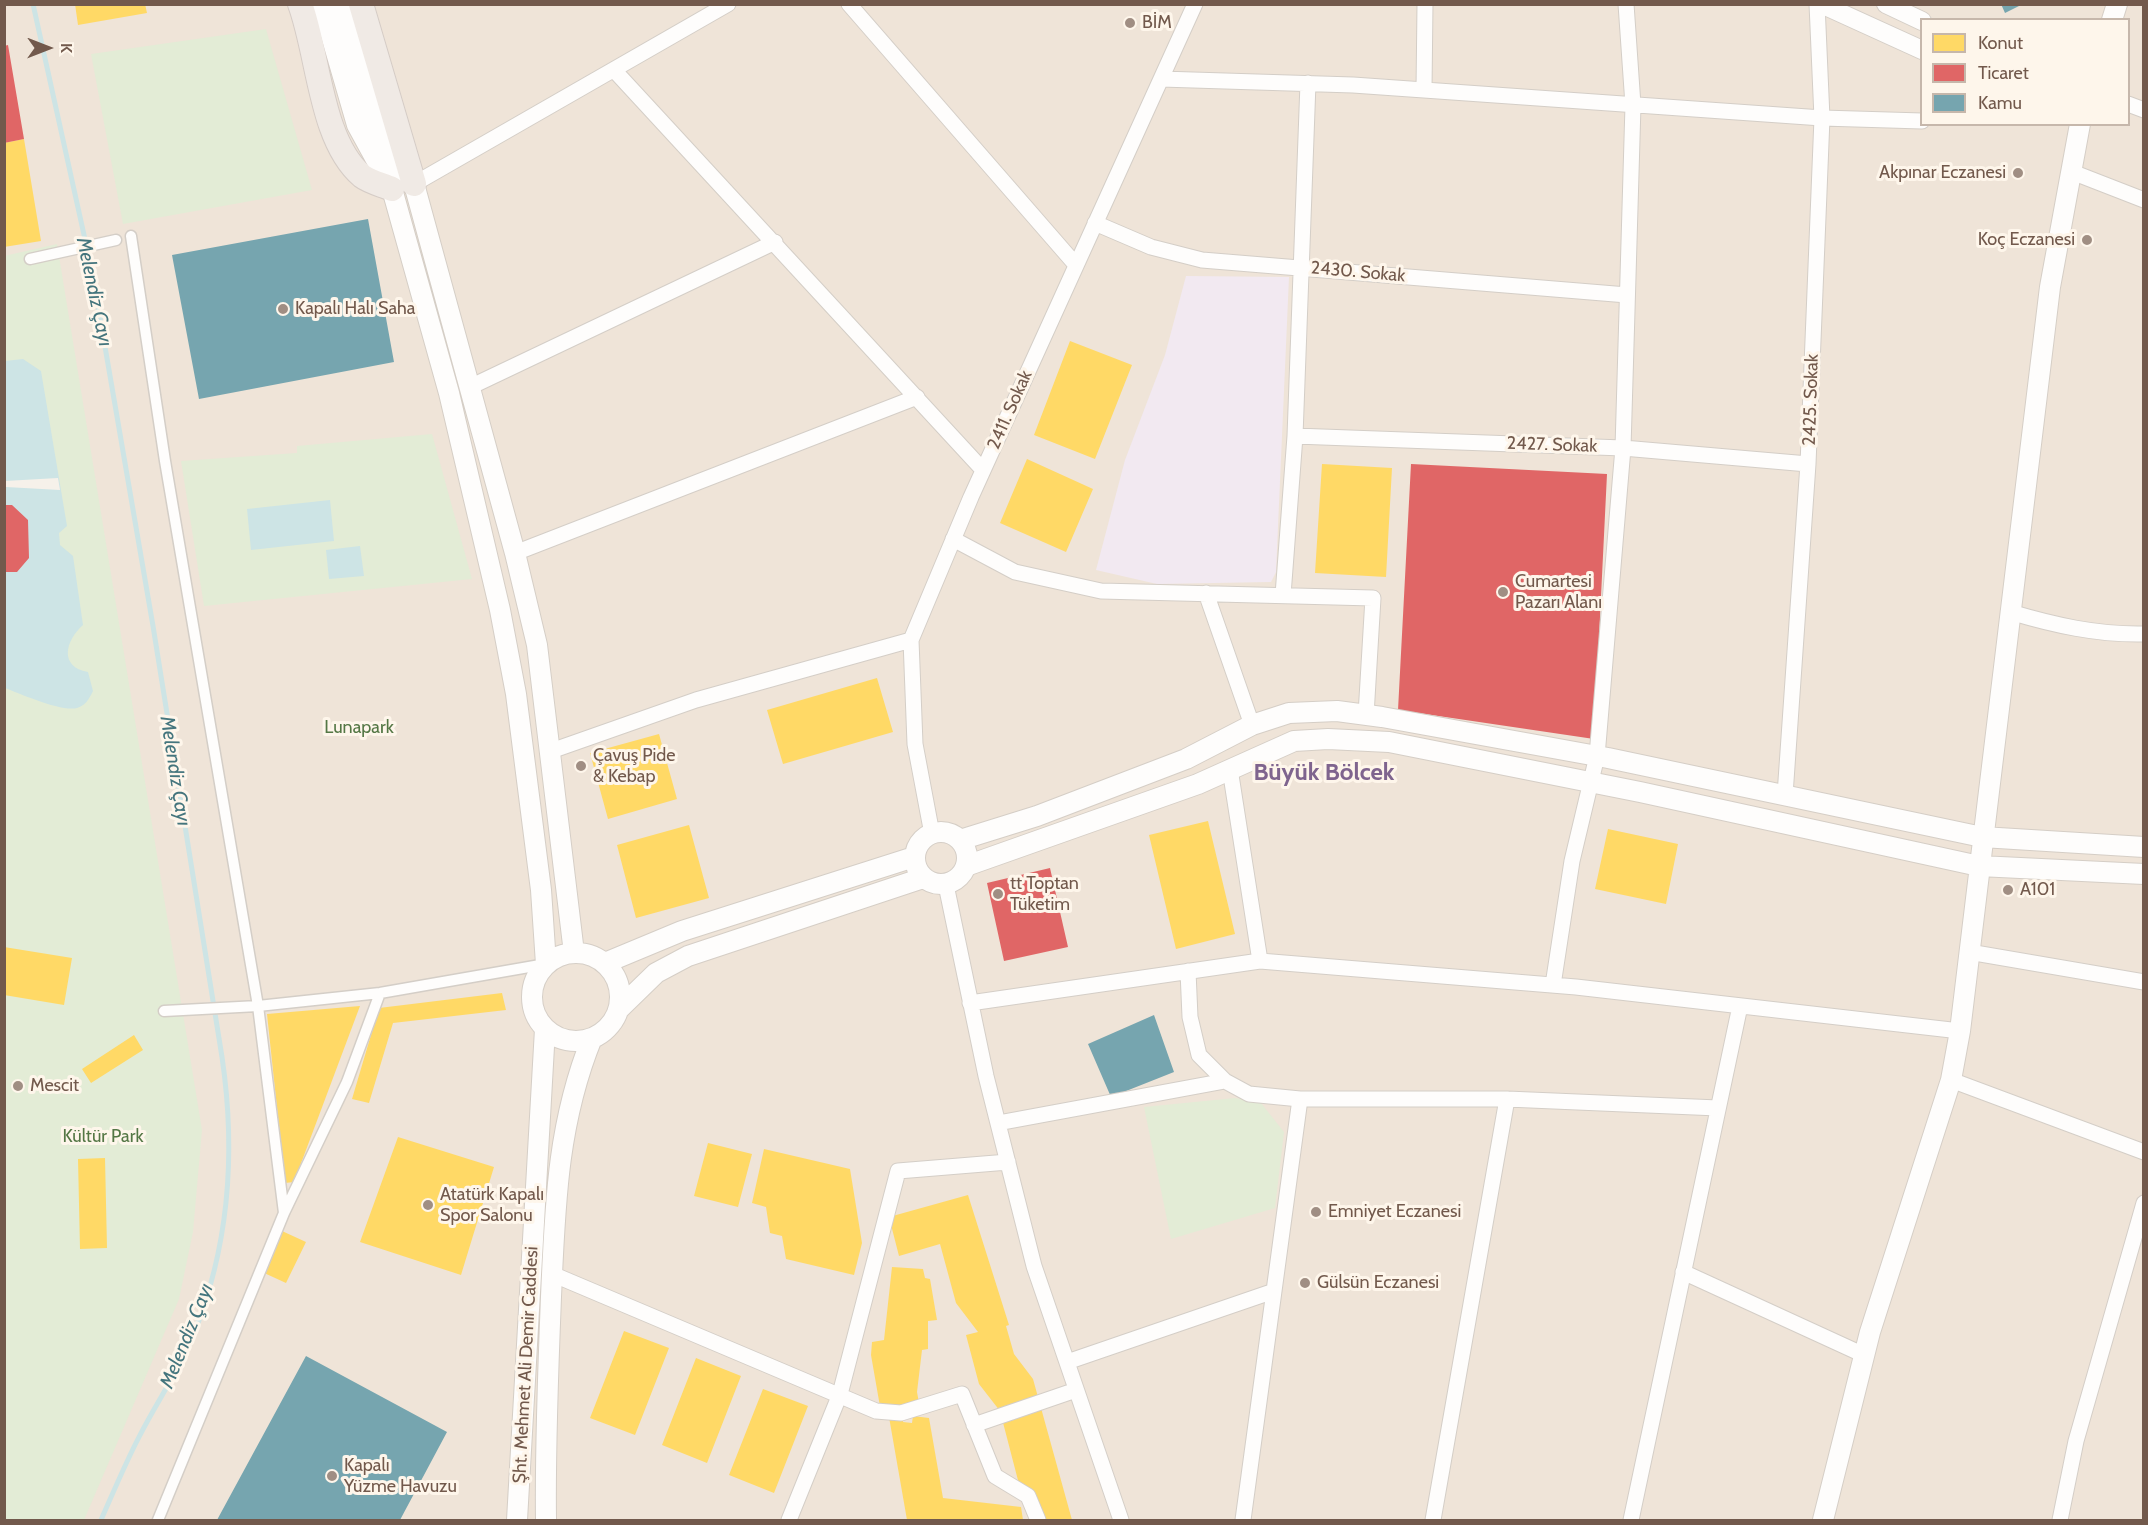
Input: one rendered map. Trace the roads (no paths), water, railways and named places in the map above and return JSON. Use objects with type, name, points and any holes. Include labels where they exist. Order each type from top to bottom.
[{"type":"highway","points":[[300,4],[330,122],[348,160],[364,177],[403,187],[362,4]]},
{"type":"main road","points":[[322,4],[357,124],[403,187],[470,387],[515,553],[537,645],[574,952]]},
{"type":"main road","points":[[339,4],[371,113],[396,160],[500,610],[516,693],[541,890],[546,964]]},
{"type":"main road","points":[[1823,1521],[1864,1355],[1951,1080],[1960,1031],[2050,287],[2080,126]]},
{"type":"main road","points":[[960,840],[1037,816],[1186,759],[1252,725],[1289,713],[1337,711],[1597,756],[1982,837],[2144,847]]},
{"type":"main road","points":[[966,866],[1198,784],[1294,741],[1339,740],[1389,742],[1590,782],[1979,866],[2144,874]]},
{"type":"main road","points":[[947,832],[960,840],[966,849],[966,866],[962,875],[946,885],[936,885],[918,873],[914,857],[921,841],[932,834],[947,832]]},
{"type":"main road","points":[[605,963],[682,931],[914,857]]},
{"type":"main road","points":[[619,1009],[656,973],[688,956],[923,878]]},
{"type":"main road","points":[[574,952],[589,954],[605,963],[617,980],[620,995],[619,1009],[614,1021],[592,1038],[565,1040],[545,1029],[536,1016],[532,1001],[533,986],[546,964],[557,957],[574,952]]},
{"type":"main road","name":"Şht. Mehmet Ali Demir Caddesi","points":[[517,1521],[545,1029]]},
{"type":"main road","name":"Şht. Mehmet Ali Demir Caddesi","points":[[546,1521],[547,1398],[557,1173],[577,1074],[592,1038]]},
{"type":"street","points":[[403,187],[728,4]]},
{"type":"street","points":[[849,4],[1076,265]]},
{"type":"street","name":"2411. Sokak","points":[[932,834],[915,744],[910,640],[983,470],[1194,4]]},
{"type":"street","points":[[1424,90],[1425,4]]},
{"type":"street","points":[[1553,985],[1572,861],[1597,756],[1623,448],[1633,105],[1626,4]]},
{"type":"street","points":[[1819,4],[1920,49]]},
{"type":"street","name":"2425. Sokak","points":[[1785,795],[1808,464],[1822,118],[1819,4]]},
{"type":"street","points":[[1886,4],[1920,20]]},
{"type":"street","points":[[614,70],[983,470]]},
{"type":"street","points":[[1161,79],[1308,83],[1822,118],[1920,121]]},
{"type":"street","points":[[1283,594],[1295,436],[1308,83]]},
{"type":"street","points":[[2072,172],[2144,200]]},
{"type":"street","name":"2430. Sokak","points":[[1095,223],[1151,247],[1202,260],[1628,295]]},
{"type":"street","points":[[131,237],[166,473],[258,1006],[284,1214]]},
{"type":"street","points":[[30,259],[116,240]]},
{"type":"street","points":[[470,387],[775,242]]},
{"type":"street","points":[[515,553],[917,397]]},
{"type":"street","name":"2427. Sokak","points":[[1295,436],[1623,448],[1808,464]]},
{"type":"street","points":[[953,539],[1015,572],[1101,591],[1373,598],[1366,715]]},
{"type":"street","points":[[1206,593],[1252,725]]},
{"type":"street","points":[[2010,612],[2049,623],[2109,635],[2144,634]]},
{"type":"street","points":[[551,751],[696,700],[910,640]]},
{"type":"street","points":[[1230,769],[1260,961]]},
{"type":"street","points":[[946,885],[998,1122],[1035,1266],[1121,1521]]},
{"type":"street","points":[[1969,952],[2144,982]]},
{"type":"street","points":[[970,1002],[1260,961],[1553,985],[1960,1031]]},
{"type":"street","points":[[164,1011],[258,1006],[380,993],[546,964]]},
{"type":"street","points":[[1188,971],[1190,1017],[1199,1055],[1225,1081],[1249,1094],[1300,1099],[1507,1099],[1718,1108]]},
{"type":"street","points":[[158,1521],[284,1214],[347,1082],[380,993]]},
{"type":"street","points":[[1631,1521],[1740,1006]]},
{"type":"street","points":[[1951,1080],[2144,1152]]},
{"type":"street","points":[[998,1122],[1225,1081]]},
{"type":"street","points":[[1243,1521],[1300,1099]]},
{"type":"street","points":[[1433,1521],[1507,1099]]},
{"type":"street","points":[[789,1521],[840,1394],[898,1171],[1008,1162]]},
{"type":"street","points":[[2060,1521],[2076,1441],[2144,1203]]},
{"type":"street","points":[[1683,1272],[1864,1355]]},
{"type":"street","points":[[552,1274],[876,1411],[901,1413],[962,1394],[995,1476],[1028,1496],[1038,1521]]},
{"type":"street","points":[[1067,1362],[1274,1291]]},
{"type":"street","points":[[974,1425],[1076,1390]]},
{"type":"waterway","name":"Melendiz Çayı","points":[[33,4],[92,271],[153,626],[222,1057],[228,1128],[228,1164],[222,1234],[205,1302],[187,1349],[134,1447],[101,1520]]},
{"type":"place","name":"BİM","points":[[1130,23]]},
{"type":"place","name":"Akpınar Eczanesi","points":[[2018,173]]},
{"type":"place","name":"Koç Eczanesi","points":[[2087,240]]},
{"type":"place","name":"Kapalı Halı Saha","points":[[283,309]]},
{"type":"place","name":"Cumartesi Pazarı Alanı","points":[[1503,592]]},
{"type":"place","name":"Çavuş Pide & Kebap","points":[[581,766]]},
{"type":"place","name":"A101","points":[[2008,890]]},
{"type":"place","name":"tt Toptan Tüketim","points":[[998,894]]},
{"type":"place","name":"Mescit","points":[[18,1086]]},
{"type":"place","name":"Atatürk Kapalı Spor Salonu","points":[[428,1205]]},
{"type":"place","name":"Emniyet Eczanesi","points":[[1316,1212]]},
{"type":"place","name":"Gülsün Eczanesi","points":[[1305,1283]]},
{"type":"place","name":"Kapalı Yüzme Havuzu","points":[[332,1476]]},
{"type":"district","name":"Büyük Bölcek","points":[[1324,773]]},
{"type":"park label","name":"Lunapark","points":[[359,728]]},
{"type":"park label","name":"Kültür Park","points":[[103,1137]]}]
